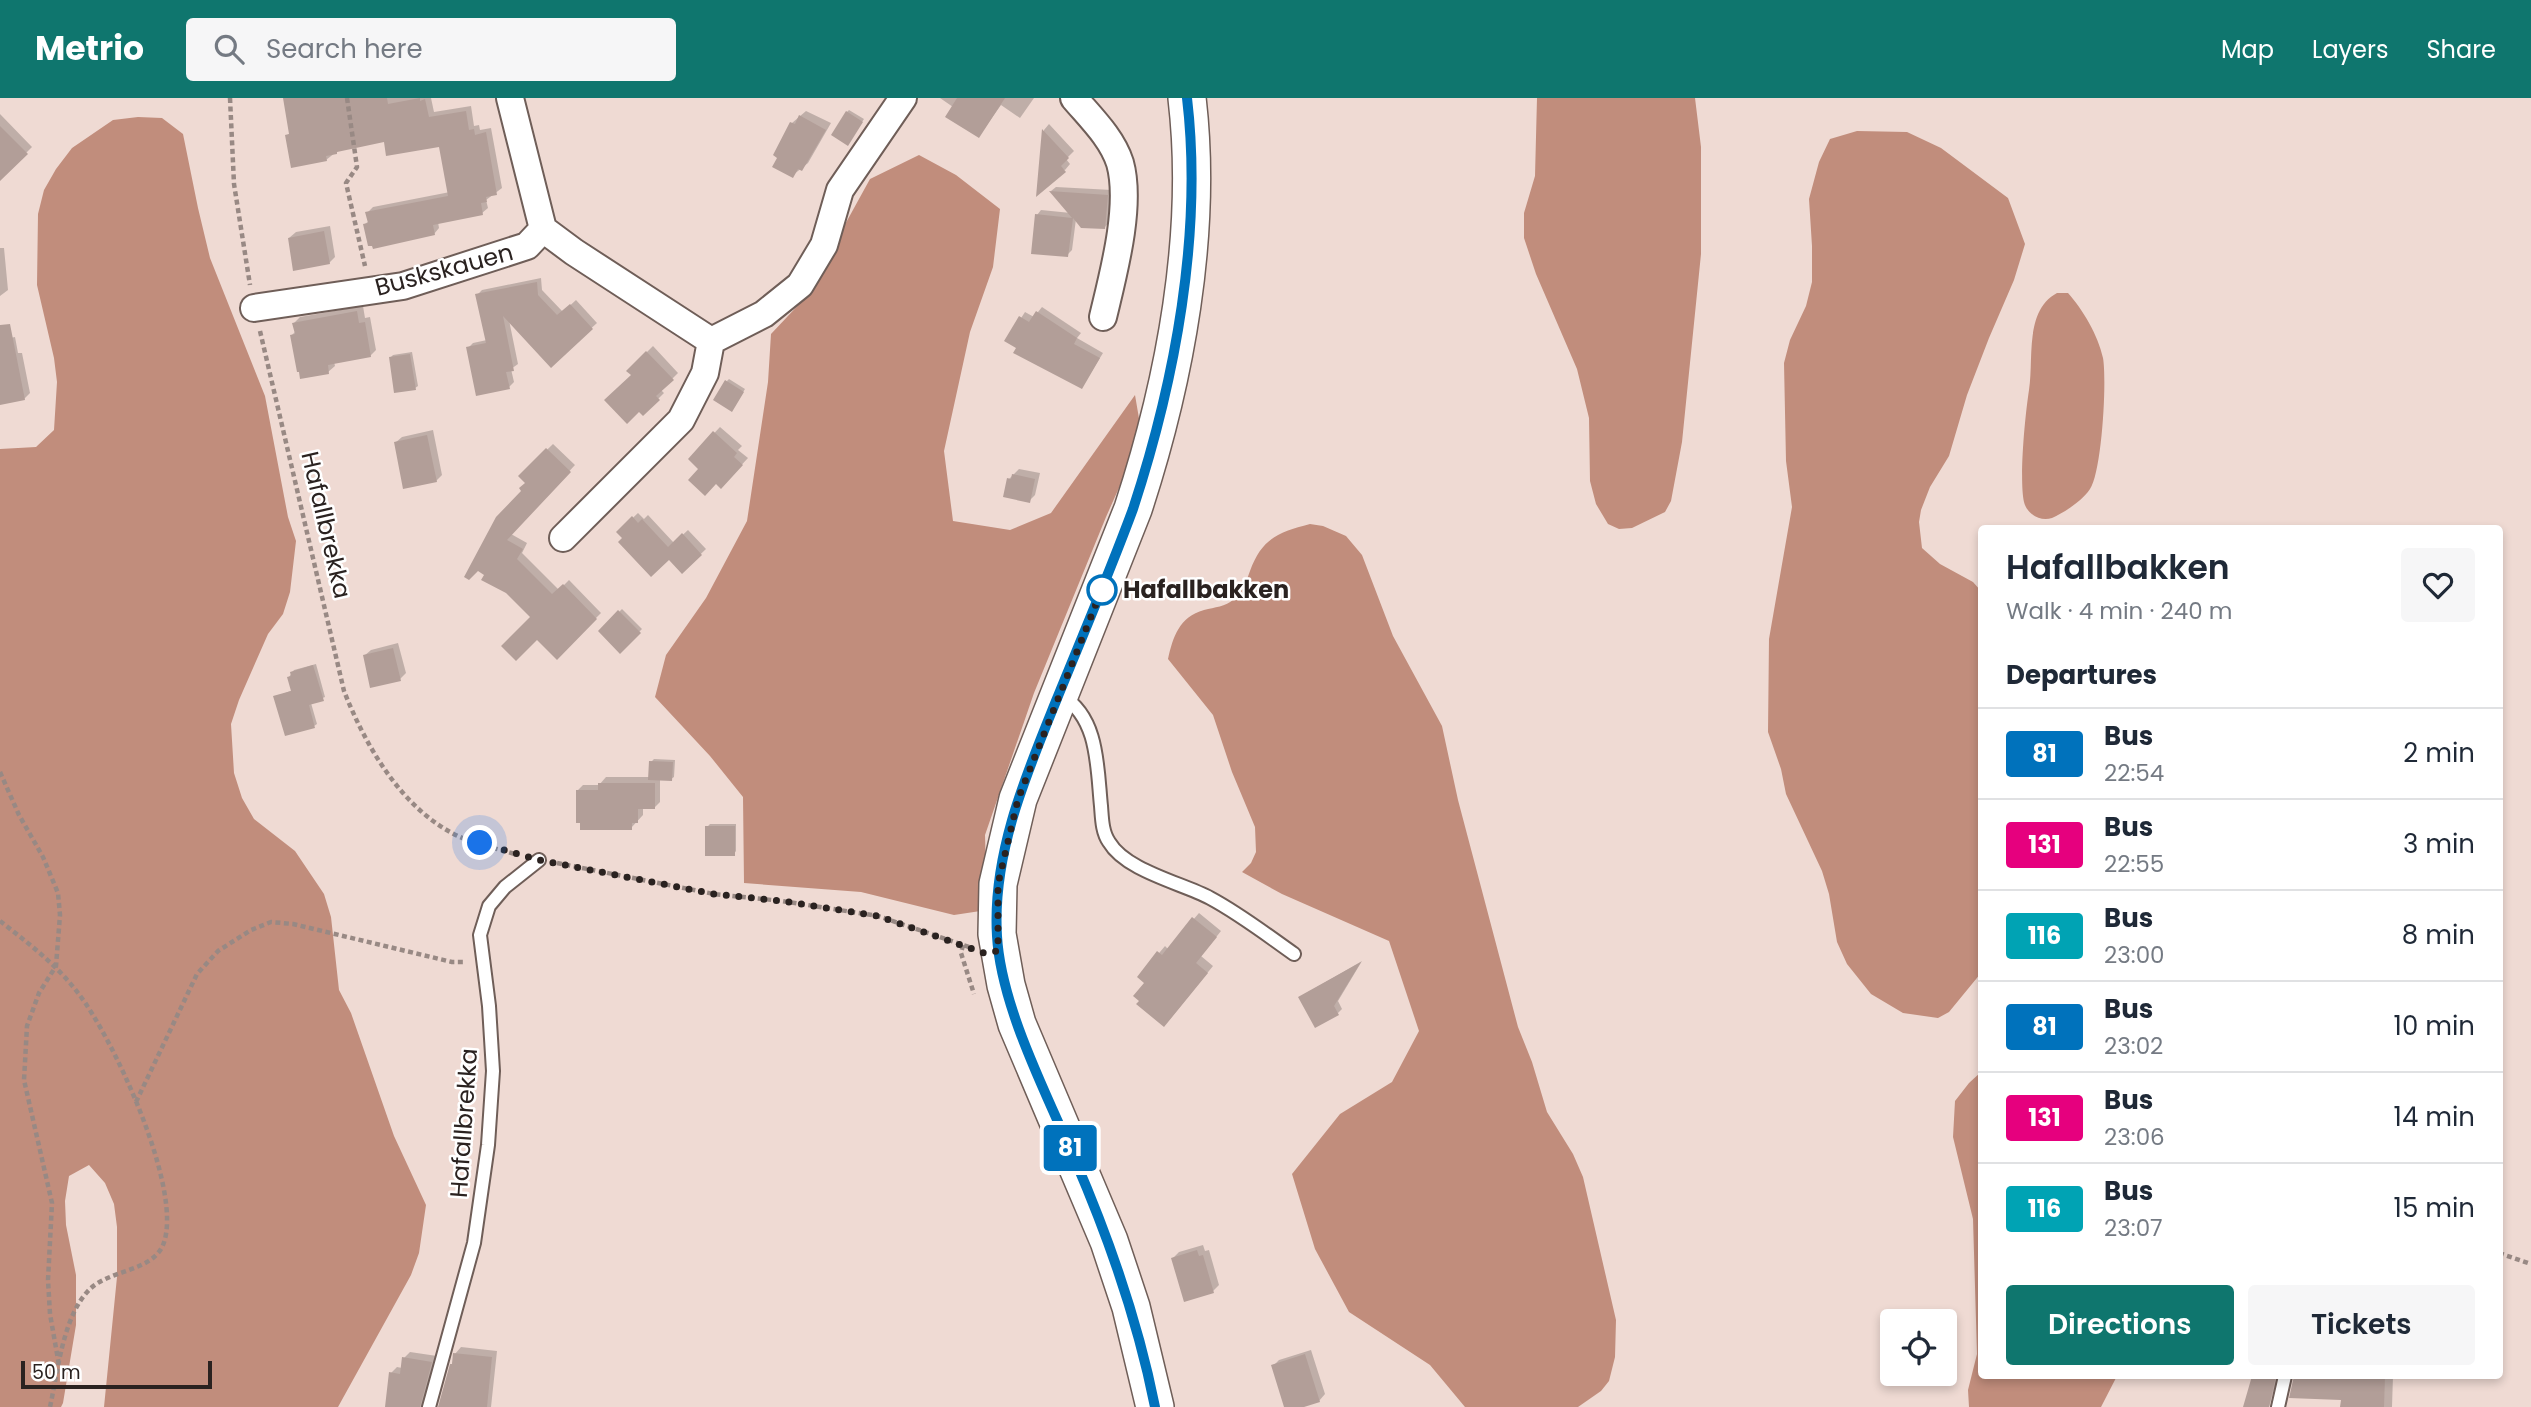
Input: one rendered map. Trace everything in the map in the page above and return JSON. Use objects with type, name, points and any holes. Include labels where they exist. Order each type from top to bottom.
[{"type":"main road","points":[[1155,1407],[1134,1317],[1109,1241],[1017,1024],[998,951],[998,884],[1018,799],[1133,509],[1164,400],[1181,303],[1191,213],[1192,141],[1187,98]]},
{"type":"street","name":"Buskskauen","points":[[510,98],[543,229],[711,341]]},
{"type":"street","points":[[563,538],[681,420],[705,373],[711,341],[764,314],[800,285],[824,245],[839,190],[903,98]]},
{"type":"street","points":[[1074,98],[1106,135],[1120,163],[1123,198],[1117,256],[1103,317]]},
{"type":"street","name":"Buskskauen","points":[[254,308],[402,286],[527,246],[543,229]]},
{"type":"lane","points":[[1058,695],[1074,704],[1090,732],[1096,759],[1104,831],[1109,844],[1121,856],[1149,872],[1224,906],[1294,954]]},
{"type":"lane","name":"Hafallbrekka","points":[[429,1407],[474,1243],[488,1145],[493,1071],[489,1006],[480,935],[489,906],[505,887],[539,860]]},
{"type":"lane","points":[[2278,1407],[2284,1379]]},
{"type":"path","name":"Hafallbrekka","points":[[230,98],[234,184],[254,308],[344,691],[354,716],[382,763],[405,794],[429,819],[461,838],[539,860],[714,894],[859,912],[927,931],[984,953],[998,951]]},
{"type":"path","points":[[347,98],[357,167],[346,183],[371,291]]},
{"type":"path","points":[[0,772],[19,815],[43,856],[58,893],[60,915],[56,966],[39,993],[27,1026],[24,1080],[52,1203],[48,1280],[50,1314],[59,1366]]},
{"type":"path","points":[[0,920],[56,966],[80,995],[110,1042],[156,1153],[165,1200],[166,1226],[163,1245],[153,1258],[105,1278],[76,1306],[50,1407]]},
{"type":"path","points":[[136,1103],[197,974],[218,951],[251,930],[271,922],[293,924],[452,962],[483,961]]},
{"type":"path","points":[[2503,1254],[2531,1264]]},
{"type":"shaded area","points":[[1537,98],[1695,98],[1701,147],[1701,254],[1682,442],[1671,501],[1665,512],[1632,528],[1619,529],[1608,524],[1596,504],[1590,481],[1589,418],[1577,369],[1536,274],[1524,238],[1524,213],[1535,176]]},
{"type":"shaded area","points":[[162,118],[183,134],[210,258],[265,396],[288,517],[296,541],[290,592],[283,614],[268,634],[231,724],[234,773],[242,798],[254,819],[295,851],[324,894],[331,917],[339,990],[351,1013],[394,1136],[426,1205],[419,1253],[411,1275],[338,1407],[104,1407],[117,1277],[117,1227],[114,1204],[105,1183],[89,1165],[69,1176],[65,1201],[66,1225],[76,1275],[76,1325],[63,1403],[61,1407],[0,1407],[0,449],[36,447],[54,430],[57,382],[37,285],[38,214],[44,190],[72,148],[113,120]]},
{"type":"shaded area","points":[[1857,131],[1907,132],[1941,148],[2008,198],[2025,244],[2014,280],[1967,395],[1949,456],[1930,487],[1919,522],[1922,548],[1940,564],[1973,582],[1978,588],[1978,977],[1949,1012],[1938,1018],[1903,1013],[1871,994],[1847,964],[1837,942],[1822,871],[1786,794],[1781,769],[1768,732],[1769,639],[1792,507],[1786,461],[1784,363],[1790,340],[1806,306],[1812,282],[1809,199],[1819,162],[1830,139]]},
{"type":"shaded area","points":[[919,155],[956,175],[1000,209],[993,267],[970,332],[944,451],[953,521],[1010,530],[1051,513],[1135,395],[1142,436],[1034,693],[985,835],[987,910],[954,915],[861,892],[744,883],[743,797],[710,756],[655,697],[666,655],[706,598],[747,521],[768,382],[771,334],[804,299],[870,179]]},
{"type":"shaded area","points":[[2057,293],[2068,293],[2098,341],[2103,358],[2104,404],[2098,464],[2090,489],[2068,509],[2052,518],[2043,519],[2031,513],[2024,502],[2023,447],[2035,323],[2039,311]]},
{"type":"shaded area","points":[[1310,524],[1323,526],[1346,536],[1362,555],[1393,636],[1442,726],[1458,800],[1518,1027],[1547,1112],[1573,1154],[1583,1177],[1616,1320],[1615,1357],[1609,1381],[1601,1391],[1578,1407],[1465,1407],[1430,1365],[1349,1312],[1315,1249],[1292,1174],[1340,1114],[1392,1082],[1419,1031],[1389,941],[1282,894],[1242,872],[1251,863],[1256,852],[1255,827],[1232,772],[1213,715],[1168,659],[1172,643],[1183,623],[1195,613],[1231,602],[1242,590],[1255,560],[1266,544],[1289,530]]},
{"type":"shaded area","points":[[1978,1075],[1978,1379],[2115,1379],[2101,1407],[1969,1407],[1968,1390],[1977,1354],[1973,1219],[1953,1137],[1955,1101]]},
{"type":"building","points":[[283,98],[387,98],[388,104],[420,98],[420,101],[425,99],[429,117],[466,111],[469,130],[474,129],[475,135],[486,132],[497,195],[486,197],[487,202],[481,203],[483,215],[433,225],[435,235],[373,249],[368,246],[363,224],[368,223],[365,212],[448,196],[439,147],[386,156],[384,142],[337,152],[326,156],[327,161],[291,168],[285,135],[289,134]]},
{"type":"building","points":[[957,98],[1005,98],[979,138],[945,117]]},
{"type":"building","points":[[846,111],[863,122],[848,146],[831,135]]},
{"type":"building","points":[[799,115],[826,130],[802,171],[798,169],[793,178],[772,167],[777,158],[773,155],[790,122],[795,124]]},
{"type":"building","points":[[0,126],[28,154],[0,181]]},
{"type":"building","points":[[1042,129],[1069,158],[1061,166],[1066,172],[1036,197]]},
{"type":"building","points":[[1049,191],[1108,195],[1105,229],[1081,228],[1073,218],[1068,257],[1031,254],[1035,214],[1072,218]]},
{"type":"building","points":[[324,231],[330,264],[293,271],[288,238]]},
{"type":"building","points":[[537,282],[538,295],[557,315],[570,304],[593,329],[551,368],[503,316],[514,371],[506,372],[510,389],[476,396],[466,347],[486,343],[475,294]]},
{"type":"building","points":[[357,311],[359,323],[365,322],[371,357],[328,365],[329,374],[300,379],[290,335],[295,334],[292,323]]},
{"type":"building","points":[[1036,311],[1077,338],[1074,344],[1100,358],[1082,389],[1013,353],[1016,348],[1004,341],[1019,316],[1029,322]]},
{"type":"building","points":[[10,324],[25,400],[0,405],[0,325]]},
{"type":"building","points":[[646,351],[674,380],[656,396],[660,400],[643,416],[639,412],[627,424],[604,400],[631,375],[626,371]]},
{"type":"building","points":[[410,354],[416,390],[394,393],[389,357]]},
{"type":"building","points":[[725,380],[744,392],[732,412],[713,400]]},
{"type":"building","points":[[713,431],[737,453],[734,457],[743,465],[721,489],[716,484],[705,496],[688,480],[698,469],[688,459]]},
{"type":"building","points":[[427,435],[437,482],[403,489],[394,442]]},
{"type":"building","points":[[546,448],[571,472],[507,540],[523,549],[517,559],[552,594],[563,584],[597,619],[557,660],[537,640],[516,661],[501,646],[530,617],[506,593],[481,580],[484,575],[478,571],[469,580],[464,577],[496,517],[521,491],[519,488],[525,483],[518,476]]},
{"type":"building","points":[[1012,474],[1035,479],[1030,503],[1003,497],[1007,478],[1011,479]]},
{"type":"building","points":[[632,516],[638,523],[642,519],[668,547],[682,533],[702,555],[682,574],[669,560],[651,577],[618,542],[622,538],[616,532]]},
{"type":"building","points":[[618,610],[641,633],[620,654],[598,631]]},
{"type":"building","points":[[393,648],[401,681],[370,688],[363,655]]},
{"type":"building","points":[[313,665],[324,701],[309,705],[315,728],[285,736],[273,696],[291,691],[287,677],[291,676],[290,672]]},
{"type":"building","points":[[649,761],[673,762],[672,781],[648,780]]},
{"type":"building","points":[[598,783],[655,783],[655,809],[638,809],[638,823],[632,823],[632,830],[580,830],[580,823],[576,823],[576,790],[598,790]]},
{"type":"building","points":[[705,826],[735,826],[735,856],[705,856]]},
{"type":"building","points":[[1192,917],[1217,937],[1196,963],[1208,973],[1164,1027],[1136,1004],[1139,1001],[1133,996],[1144,983],[1137,977],[1157,951],[1162,955]]},
{"type":"building","points":[[1361,962],[1334,1006],[1339,1015],[1315,1028],[1298,997]]},
{"type":"building","points":[[1197,1250],[1199,1256],[1203,1255],[1214,1293],[1184,1302],[1171,1258]]},
{"type":"building","points":[[453,1353],[492,1357],[487,1407],[438,1407]]},
{"type":"building","points":[[1305,1354],[1320,1402],[1304,1407],[1284,1407],[1271,1365]]},
{"type":"building","points":[[402,1357],[432,1362],[420,1407],[385,1407],[389,1372],[400,1374]]},
{"type":"building","points":[[2251,1379],[2275,1379],[2269,1407],[2243,1407]]},
{"type":"building","points":[[2293,1379],[2385,1379],[2384,1407],[2340,1407],[2341,1400],[2289,1398]]},
{"type":"bus line","name":"81","points":[[1155,1407],[1140,1337],[1109,1241],[1017,1024],[998,951],[997,914],[998,884],[1018,799],[1133,509],[1164,400],[1181,303],[1191,213],[1192,141],[1187,98]]},
{"type":"place","name":"Hafallbakken","points":[[1102,590]]},
{"type":"route","points":[[480,843],[539,860],[714,894],[859,912],[927,931],[984,953],[998,951],[998,884],[1018,799],[1104,584],[1102,590]]}]
